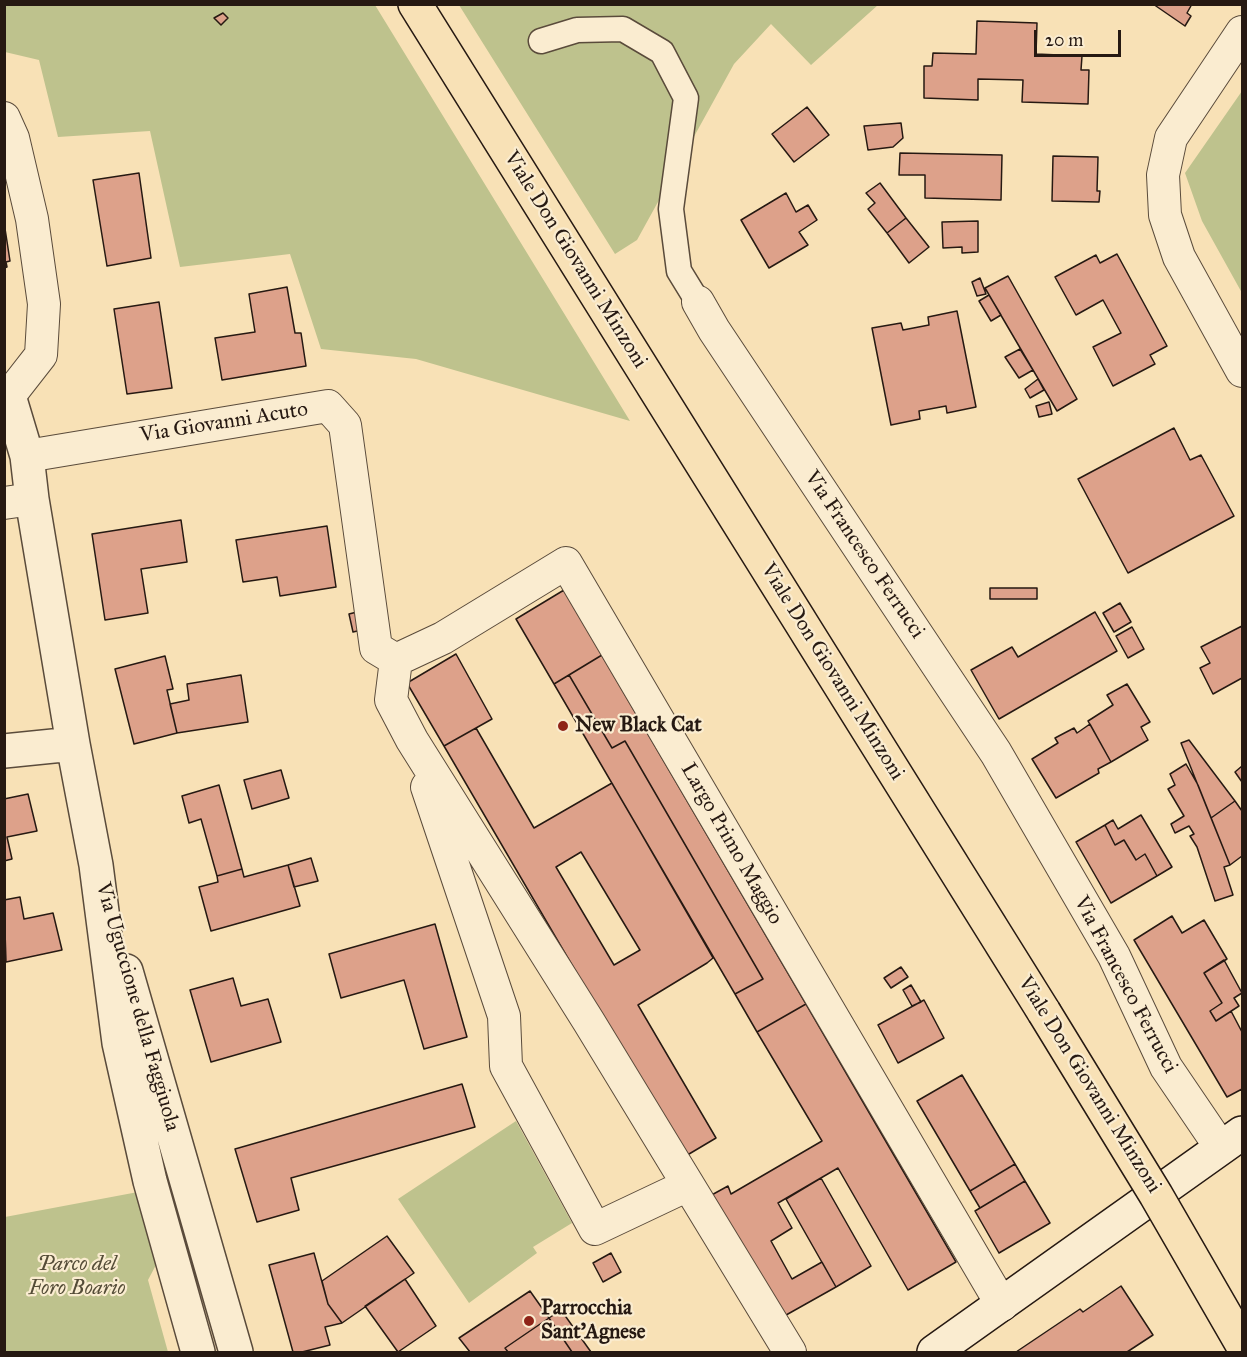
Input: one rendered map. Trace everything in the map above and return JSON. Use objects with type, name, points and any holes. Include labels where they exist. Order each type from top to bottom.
[{"type":"main road","name":"Viale Don Giovanni Minzoni","points":[[415,4],[1044,1012],[1156,1195],[1242,1344]]},
{"type":"street","name":"Via Francesco Ferrucci","points":[[541,41],[577,30],[623,29],[662,52],[686,98],[671,209],[679,271],[727,350],[996,753],[1114,956],[1166,1067],[1232,1141]]},
{"type":"street","points":[[1242,32],[1171,138],[1163,175],[1165,215],[1179,257],[1242,371]]},
{"type":"street","points":[[4,118],[12,138],[32,219],[44,304],[41,355],[7,396],[27,456],[18,501],[73,744],[4,751]]},
{"type":"street","name":"Via Giovanni Acuto","points":[[27,456],[328,406],[345,425],[376,648],[396,660]]},
{"type":"street","name":"Largo Primo Maggio","points":[[396,660],[443,638],[566,564],[1002,1305]]},
{"type":"street","points":[[396,660],[392,700],[412,740],[589,1022],[790,1353]]},
{"type":"street","points":[[412,740],[504,1016],[506,1066],[595,1229],[688,1185]]},
{"type":"street","name":"Via Uguccione della Faggiuola","points":[[73,744],[96,865],[119,1044],[150,1181],[198,1353]]},
{"type":"street","name":"Via Uguccione della Faggiuola","points":[[96,865],[236,1353]]},
{"type":"street","points":[[934,1353],[1232,1141]]},
{"type":"green space","points":[[5,5],[375,5],[630,421],[416,359],[321,349],[290,254],[180,267],[150,131],[58,137],[39,60],[5,52]]},
{"type":"green space","points":[[459,5],[878,5],[811,65],[771,24],[734,64],[637,240],[615,254]]},
{"type":"green space","points":[[1242,91],[1242,293],[1202,221],[1185,173]]},
{"type":"green space","points":[[516,1121],[572,1223],[533,1247],[537,1253],[469,1303],[398,1199]]},
{"type":"green space","name":"Parco del Foro Boario","points":[[138,1192],[157,1263],[148,1280],[168,1352],[5,1352],[5,1217]]},
{"type":"building","points":[[1153,4],[1192,4],[1187,13],[1191,16],[1185,26]]},
{"type":"building","points":[[223,13],[228,18],[221,25],[214,18]]},
{"type":"building","points":[[977,21],[1037,23],[1036,54],[1082,56],[1081,70],[1089,70],[1088,104],[1022,102],[1023,80],[978,79],[978,100],[924,98],[924,66],[932,66],[933,53],[976,54]]},
{"type":"building","points":[[807,107],[829,135],[794,162],[772,134]]},
{"type":"building","points":[[901,123],[903,138],[893,147],[868,150],[864,126]]},
{"type":"building","points":[[900,153],[1002,155],[1001,200],[925,198],[925,175],[899,175]]},
{"type":"building","points":[[1053,156],[1098,157],[1099,202],[1052,201]]},
{"type":"building","points":[[139,173],[151,258],[107,266],[93,180]]},
{"type":"building","points":[[880,183],[906,218],[887,233],[868,209],[875,203],[866,193]]},
{"type":"building","points":[[786,193],[796,212],[808,205],[817,220],[799,232],[808,245],[769,268],[741,220]]},
{"type":"building","points":[[906,218],[929,247],[909,263],[887,233]]},
{"type":"building","points":[[978,221],[978,252],[962,253],[962,247],[943,248],[942,222]]},
{"type":"building","points":[[4,222],[10,261],[6,262],[7,267],[4,268]]},
{"type":"building","points":[[1117,254],[1167,346],[1150,355],[1155,364],[1113,386],[1093,347],[1121,333],[1103,300],[1076,315],[1055,277],[1096,255],[1100,263]]},
{"type":"building","points":[[1008,276],[1077,399],[1057,411],[985,288]]},
{"type":"building","points":[[980,278],[986,294],[977,296],[972,282]]},
{"type":"building","points":[[287,287],[295,333],[301,333],[306,366],[222,380],[215,338],[255,332],[249,294]]},
{"type":"building","points":[[989,295],[1001,315],[991,321],[979,301]]},
{"type":"building","points":[[159,302],[172,388],[127,394],[114,309]]},
{"type":"building","points":[[957,311],[976,407],[947,413],[946,406],[919,411],[920,419],[891,425],[872,328],[901,323],[903,330],[929,325],[928,317]]},
{"type":"building","points":[[1020,349],[1033,370],[1019,378],[1005,357]]},
{"type":"building","points":[[1038,379],[1044,390],[1030,398],[1025,389]]},
{"type":"building","points":[[1049,402],[1052,414],[1039,417],[1036,406]]},
{"type":"building","points":[[1174,428],[1190,460],[1201,455],[1234,516],[1128,573],[1078,479]]},
{"type":"building","points":[[181,520],[187,562],[141,569],[148,613],[105,620],[92,534]]},
{"type":"building","points":[[327,526],[336,587],[280,596],[277,577],[243,582],[236,540]]},
{"type":"building","points":[[990,588],[1037,588],[1037,599],[990,599]]},
{"type":"building","points":[[564,590],[602,655],[554,684],[516,619]]},
{"type":"building","points":[[1120,603],[1131,622],[1114,632],[1103,613]]},
{"type":"building","points":[[361,611],[366,629],[353,632],[349,614]]},
{"type":"building","points":[[1095,612],[1117,651],[999,719],[971,670],[1012,647],[1018,657]]},
{"type":"building","points":[[1242,626],[1242,678],[1213,694],[1200,668],[1210,663],[1201,647]]},
{"type":"building","points":[[1132,627],[1144,649],[1128,658],[1116,636]]},
{"type":"building","points":[[456,654],[492,719],[444,746],[407,683]]},
{"type":"building","points":[[602,655],[806,1004],[757,1032],[735,994],[763,979],[625,741],[612,748],[569,675]]},
{"type":"building","points":[[165,656],[173,689],[167,690],[177,733],[134,744],[115,669]]},
{"type":"building","points":[[241,675],[248,722],[177,733],[170,704],[189,700],[187,684]]},
{"type":"building","points":[[569,675],[612,748],[625,741],[763,979],[735,994],[554,684]]},
{"type":"building","points":[[1127,684],[1150,722],[1141,727],[1148,740],[1111,762],[1088,721],[1113,705],[1107,695]]},
{"type":"building","points":[[1090,724],[1111,762],[1098,769],[1099,773],[1056,798],[1032,759],[1058,743],[1055,738],[1074,728],[1077,733]]},
{"type":"building","points":[[476,728],[534,828],[612,783],[713,958],[638,1005],[716,1138],[684,1157],[444,746]],"holes":[[[581,852],[640,950],[614,965],[556,867]]]},
{"type":"building","points":[[1189,740],[1235,801],[1211,818],[1181,743]]},
{"type":"building","points":[[1186,764],[1198,785],[1230,865],[1224,867],[1233,895],[1215,901],[1197,847],[1190,836],[1194,834],[1189,826],[1175,833],[1171,824],[1184,816],[1168,789],[1175,785],[1170,774]]},
{"type":"building","points":[[1242,766],[1242,782],[1235,772]]},
{"type":"building","points":[[281,770],[289,798],[252,809],[244,780]]},
{"type":"building","points":[[219,785],[242,869],[217,876],[201,819],[189,823],[182,796]]},
{"type":"building","points":[[28,794],[37,831],[7,837],[12,859],[4,861],[4,799]]},
{"type":"building","points":[[1235,801],[1242,811],[1242,856],[1230,865],[1211,818]]},
{"type":"building","points":[[1141,815],[1172,867],[1157,876],[1145,854],[1136,860],[1124,840],[1115,845],[1105,825],[1113,820],[1118,829]]},
{"type":"building","points":[[1105,825],[1115,845],[1124,840],[1136,860],[1145,854],[1157,876],[1111,903],[1076,842]]},
{"type":"building","points":[[311,858],[318,881],[294,887],[288,865]]},
{"type":"building","points":[[288,865],[300,906],[211,931],[199,887],[218,882],[217,876],[242,869],[244,877]]},
{"type":"building","points":[[20,897],[24,919],[53,913],[62,950],[6,962],[4,900]]},
{"type":"building","points":[[1172,916],[1182,933],[1204,920],[1227,959],[1204,973],[1222,1003],[1210,1011],[1216,1021],[1231,1011],[1242,1032],[1242,1089],[1227,1097],[1134,940]]},
{"type":"building","points":[[435,924],[467,1037],[424,1049],[404,980],[341,998],[329,954]]},
{"type":"building","points":[[1224,960],[1242,993],[1234,998],[1239,1006],[1216,1021],[1210,1011],[1222,1003],[1204,973]]},
{"type":"building","points":[[901,967],[908,977],[891,988],[884,978]]},
{"type":"building","points":[[233,978],[241,1006],[268,999],[281,1042],[211,1062],[190,990]]},
{"type":"building","points":[[911,985],[921,1002],[912,1006],[903,990]]},
{"type":"building","points":[[924,1000],[944,1038],[898,1063],[878,1025]]},
{"type":"building","points":[[806,1004],[956,1262],[908,1290],[838,1168],[778,1203],[792,1228],[771,1241],[792,1279],[822,1262],[836,1287],[779,1319],[708,1197],[728,1186],[731,1194],[822,1141],[757,1032]]},
{"type":"building","points":[[962,1075],[1015,1164],[970,1191],[917,1101]]},
{"type":"building","points":[[462,1084],[475,1127],[291,1178],[299,1210],[257,1222],[235,1149]]},
{"type":"building","points":[[1015,1164],[1025,1181],[980,1208],[970,1191]]},
{"type":"building","points":[[821,1178],[871,1266],[836,1287],[786,1199]]},
{"type":"building","points":[[1025,1181],[1050,1223],[999,1253],[975,1211]]},
{"type":"building","points":[[387,1236],[414,1273],[342,1323],[328,1304],[322,1281]]},
{"type":"building","points":[[314,1253],[328,1304],[342,1323],[325,1327],[330,1345],[293,1352],[269,1265]]},
{"type":"building","points":[[611,1253],[621,1272],[603,1282],[593,1263]]},
{"type":"building","points":[[405,1279],[436,1326],[398,1352],[365,1306]]},
{"type":"building","points":[[1121,1286],[1153,1335],[1127,1352],[1016,1352],[1080,1309],[1083,1312]]},
{"type":"building","points":[[530,1291],[549,1318],[505,1348],[508,1352],[470,1352],[459,1338]]},
{"type":"building","points":[[561,1310],[591,1352],[572,1352],[549,1318]]},
{"type":"building","points":[[549,1318],[572,1352],[508,1352],[505,1348]]},
{"type":"place","name":"New Black Cat","points":[[563,726]]},
{"type":"place","name":"Parrocchia Sant'Agnese","points":[[529,1321]]}]
